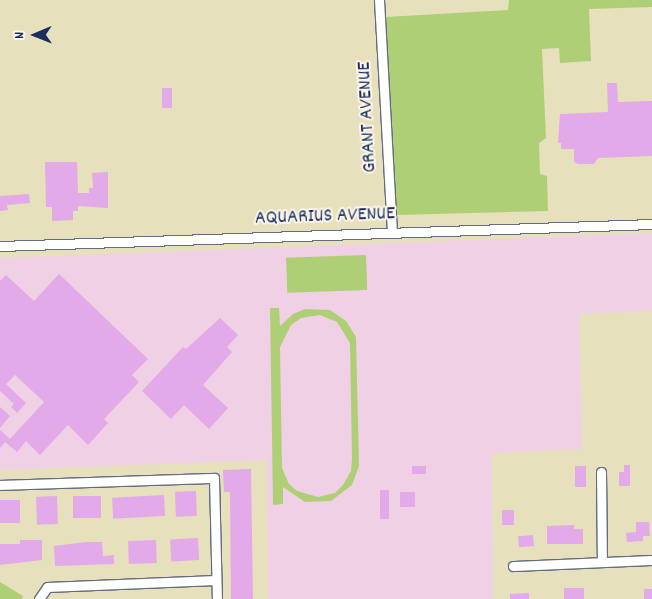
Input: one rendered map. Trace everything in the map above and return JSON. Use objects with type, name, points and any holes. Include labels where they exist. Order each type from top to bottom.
[{"type":"street","name":"GRANT AVENUE","points":[[379,0],[392,232]]},
{"type":"street","name":"AQUARIUS AVENUE","points":[[0,246],[652,224]]},
{"type":"street","points":[[601,472],[602,562]]},
{"type":"street","points":[[0,485],[214,478],[217,599]]},
{"type":"street","points":[[513,566],[652,560]]},
{"type":"street","points":[[39,599],[47,587],[216,580]]},
{"type":"shaded area","points":[[652,233],[652,311],[579,314],[582,449],[492,453],[493,599],[268,599],[267,460],[0,470],[0,258]]},
{"type":"green space","points":[[509,0],[652,0],[652,7],[589,9],[591,61],[560,63],[559,48],[542,49],[546,138],[539,143],[540,174],[547,176],[548,211],[396,215],[386,17],[508,10]]},
{"type":"green space","points":[[366,255],[367,290],[287,293],[286,258]]},
{"type":"green space","points":[[270,308],[279,308],[280,326],[293,314],[305,309],[330,310],[346,321],[356,337],[359,466],[352,485],[331,501],[305,502],[283,487],[283,504],[273,505]],"holes":[[[320,315],[337,322],[350,343],[351,471],[343,485],[335,493],[318,497],[297,491],[289,484],[282,468],[280,347],[291,325],[301,318]]]},
{"type":"green space","points":[[0,582],[23,596],[22,599],[0,599]]},
{"type":"building","points":[[607,83],[617,83],[618,102],[652,101],[652,156],[598,158],[594,164],[578,164],[574,162],[574,149],[561,149],[561,143],[558,143],[560,114],[608,112]]},
{"type":"building","points":[[162,88],[172,88],[172,108],[162,108]]},
{"type":"building","points":[[45,162],[77,162],[78,193],[89,193],[89,188],[93,188],[92,173],[108,172],[108,208],[78,206],[78,211],[73,211],[73,220],[52,221],[52,207],[46,207]]},
{"type":"building","points":[[29,194],[30,203],[7,205],[8,210],[0,211],[0,196]]},
{"type":"building","points":[[59,274],[148,359],[132,375],[139,382],[104,419],[108,423],[88,445],[68,425],[40,455],[26,441],[17,452],[5,442],[0,448],[0,430],[10,439],[44,402],[15,375],[6,384],[26,403],[17,413],[11,407],[14,404],[0,391],[0,281],[6,275],[34,301]]},
{"type":"building","points":[[220,318],[238,335],[227,347],[232,352],[203,385],[228,408],[209,429],[184,405],[171,419],[142,391],[183,347],[186,349]]},
{"type":"building","points":[[0,407],[10,416],[0,428]]},
{"type":"building","points":[[624,465],[630,465],[630,486],[619,486],[619,472],[624,472]]},
{"type":"building","points":[[412,466],[426,466],[426,474],[412,474]]},
{"type":"building","points":[[575,466],[586,466],[586,487],[575,487]]},
{"type":"building","points":[[251,469],[253,599],[231,599],[230,492],[224,492],[223,470]]},
{"type":"building","points":[[380,490],[389,490],[389,519],[380,519]]},
{"type":"building","points":[[196,491],[197,516],[176,517],[175,492]]},
{"type":"building","points":[[400,492],[415,492],[415,507],[400,507]]},
{"type":"building","points":[[164,495],[165,516],[113,519],[112,498]]},
{"type":"building","points":[[57,496],[58,524],[37,525],[36,497]]},
{"type":"building","points":[[73,496],[101,496],[101,518],[73,518]]},
{"type":"building","points":[[0,500],[20,500],[20,523],[0,523]]},
{"type":"building","points":[[502,510],[514,510],[514,525],[502,525]]},
{"type":"building","points":[[636,522],[649,522],[650,536],[643,536],[643,541],[627,542],[626,533],[636,532]]},
{"type":"building","points":[[574,525],[574,529],[583,529],[583,544],[547,544],[547,526]]},
{"type":"building","points":[[533,535],[534,546],[519,547],[518,536]]},
{"type":"building","points":[[198,538],[199,560],[171,561],[170,539]]},
{"type":"building","points":[[20,540],[42,540],[42,560],[0,565],[0,544],[20,544]]},
{"type":"building","points":[[156,540],[157,563],[129,564],[128,541]]},
{"type":"building","points":[[102,542],[103,556],[114,555],[114,564],[55,566],[54,546]]},
{"type":"building","points":[[564,588],[584,588],[584,599],[564,599]]},
{"type":"building","points":[[644,589],[652,589],[652,599],[644,599]]},
{"type":"building","points":[[529,593],[529,599],[510,599],[510,594]]}]
